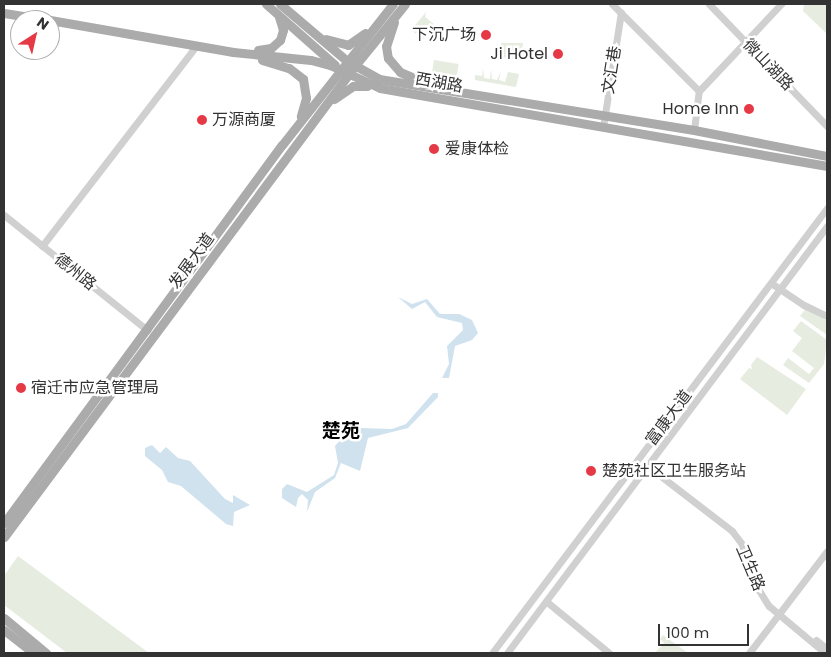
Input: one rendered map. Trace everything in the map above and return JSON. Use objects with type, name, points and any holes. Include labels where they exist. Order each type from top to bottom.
[{"type":"main road","points":[[266,4],[340,70]]},
{"type":"main road","points":[[280,4],[350,67]]},
{"type":"main road","points":[[298,20],[329,41],[348,45],[398,5]]},
{"type":"main road","points":[[398,5],[386,46],[391,63],[408,76],[452,91]]},
{"type":"main road","name":"发展大道","points":[[4,537],[329,102],[350,67],[398,5]]},
{"type":"main road","points":[[233,52],[274,46],[283,30],[278,15]]},
{"type":"main road","points":[[60,22],[233,52],[311,60],[340,70]]},
{"type":"main road","points":[[233,52],[289,68],[303,80],[306,89],[304,107],[282,146]]},
{"type":"main road","name":"发展大道","points":[[4,523],[282,146],[340,70],[350,67]]},
{"type":"main road","name":"西湖路","points":[[350,67],[380,88],[827,167]]},
{"type":"main road","name":"西湖路","points":[[350,67],[379,79],[694,130],[827,156]]},
{"type":"main road","points":[[329,102],[353,86],[380,88]]},
{"type":"main road","points":[[4,618],[46,653]]},
{"type":"main road","points":[[4,630],[34,653]]},
{"type":"street","points":[[612,4],[699,90]]},
{"type":"street","name":"微山湖路","points":[[709,4],[827,126]]},
{"type":"street","points":[[694,130],[699,90],[781,4]]},
{"type":"street","name":"文汇巷","points":[[603,127],[621,12]]},
{"type":"street","points":[[42,246],[196,46]]},
{"type":"street","name":"富康大道","points":[[492,653],[827,208]]},
{"type":"street","name":"德州路","points":[[4,215],[147,330]]},
{"type":"street","name":"富康大道","points":[[508,653],[651,465],[827,226]]},
{"type":"street","points":[[771,283],[827,316]]},
{"type":"street","name":"卫生路","points":[[651,465],[736,535],[758,589],[779,614],[825,653]]},
{"type":"street","points":[[749,653],[827,551]]},
{"type":"street","points":[[546,602],[609,653]]},
{"type":"street","name":"卫生路","points":[[779,614],[827,649]]},
{"type":"shaded area","points":[[804,4],[827,4],[827,34],[803,11]]},
{"type":"shaded area","points":[[426,12],[425,17],[435,25],[423,39],[411,30]]},
{"type":"shaded area","points":[[501,43],[523,43],[521,59],[501,57]]},
{"type":"shaded area","points":[[434,60],[459,64],[457,78],[432,74]]},
{"type":"shaded area","points":[[483,68],[484,78],[490,79],[491,69],[492,79],[497,80],[501,71],[499,80],[505,82],[508,72],[519,74],[516,87],[475,80],[475,75],[482,76]]},
{"type":"shaded area","points":[[807,307],[827,321],[827,335],[800,316]]},
{"type":"shaded area","points":[[801,321],[827,340],[824,364],[809,383],[783,365],[788,358],[809,374],[814,368],[792,351],[802,338],[793,331]]},
{"type":"shaded area","points":[[757,357],[806,389],[787,415],[740,379],[749,368],[752,369],[751,365]]},
{"type":"shaded area","points":[[18,556],[149,653],[67,653],[4,605],[4,576]]},
{"type":"shaded area","points":[[663,635],[688,653],[655,653],[664,643],[660,639]]},
{"type":"water","points":[[398,297],[412,304],[427,299],[440,314],[459,314],[472,320],[478,333],[472,340],[455,346],[449,378],[442,378],[449,364],[447,346],[463,330],[462,323],[437,317],[425,302],[412,309]]},
{"type":"water","points":[[433,393],[438,393],[438,397],[408,428],[368,438],[360,471],[341,463],[335,478],[315,492],[307,512],[308,500],[302,494],[298,498],[296,507],[282,498],[282,489],[287,484],[307,492],[334,475],[338,463],[335,446],[340,440],[349,438],[361,428],[392,429],[406,424]]},
{"type":"water","points":[[152,445],[160,453],[166,447],[178,458],[190,461],[225,499],[233,503],[233,495],[250,505],[234,512],[233,526],[226,524],[181,486],[168,482],[162,470],[145,456],[145,448]]},
{"type":"place","name":"下沉广场","points":[[486,35]]},
{"type":"place","name":"Ji Hotel","points":[[558,54]]},
{"type":"place","name":"Home Inn","points":[[749,109]]},
{"type":"place","name":"万源商厦","points":[[202,120]]},
{"type":"place","name":"爱康体检","points":[[434,149]]},
{"type":"place","name":"宿迁市应急管理局","points":[[21,388]]},
{"type":"place","name":"楚苑社区卫生服务站","points":[[591,471]]},
{"type":"district","name":"楚苑","points":[[341,431]]}]
